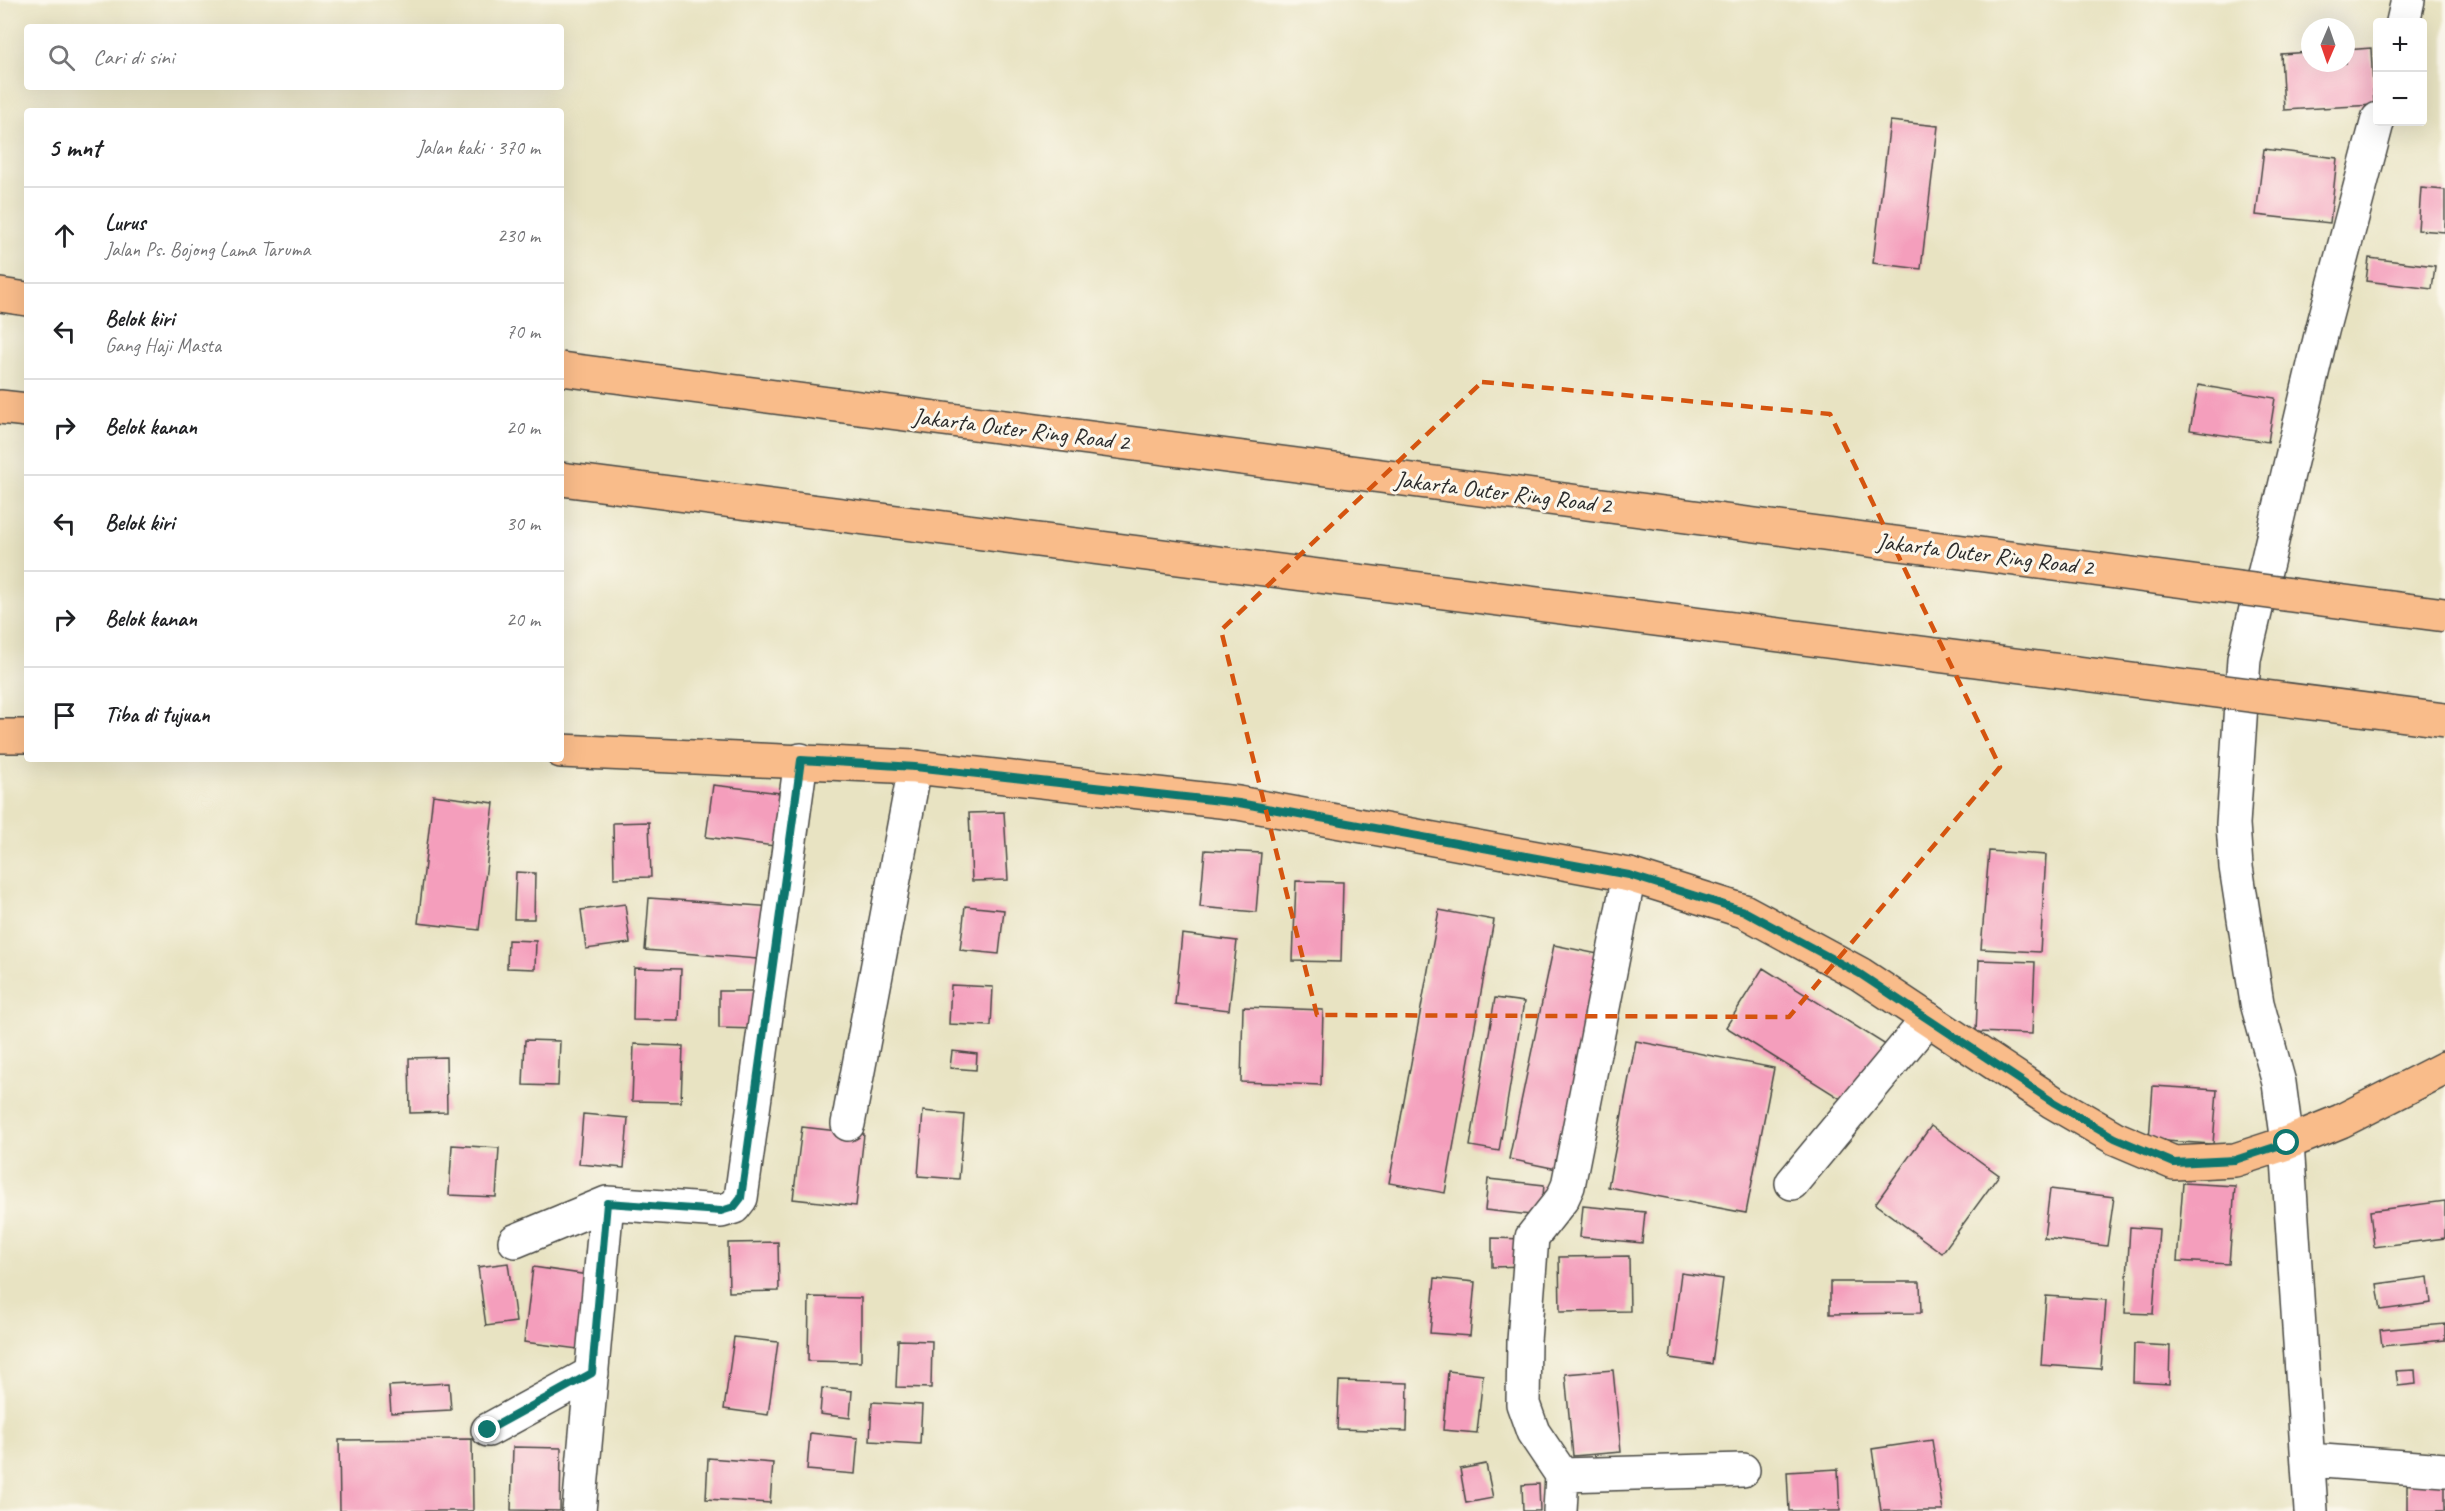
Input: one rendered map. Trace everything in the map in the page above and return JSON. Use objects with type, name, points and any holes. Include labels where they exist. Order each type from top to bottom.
[{"type":"main road","points":[[0,296],[24,299]]},
{"type":"main road","name":"Jakarta Outer Ring Road 2","points":[[564,369],[2445,615]]},
{"type":"main road","points":[[0,407],[24,410]]},
{"type":"main road","points":[[564,478],[2445,720]]},
{"type":"main road","points":[[0,736],[24,736]]},
{"type":"main road","points":[[564,751],[801,760],[915,767],[1239,803],[1629,875],[1744,911],[1860,974],[2053,1102],[2115,1138],[2174,1163],[2235,1160],[2287,1143],[2341,1121],[2445,1068]]},
{"type":"street","points":[[2404,18],[2408,0]]},
{"type":"street","points":[[2311,1511],[2287,1143],[2279,1083],[2257,1003],[2236,867],[2233,824],[2244,659],[2322,331],[2376,126]]},
{"type":"street","points":[[515,1241],[607,1203],[721,1211],[734,1207],[741,1198],[801,760]]},
{"type":"street","points":[[848,1125],[915,767]]},
{"type":"street","points":[[1560,1511],[1562,1475],[1533,1432],[1523,1404],[1524,1341],[1530,1252],[1532,1237],[1562,1199],[1568,1186],[1629,875]]},
{"type":"street","points":[[1791,1183],[1928,1019]]},
{"type":"street","points":[[579,1511],[607,1203]]},
{"type":"street","points":[[488,1430],[592,1373]]},
{"type":"street","points":[[2309,1460],[2445,1470]]},
{"type":"street","points":[[1562,1475],[1743,1470]]},
{"type":"highlighted area","points":[[1482,382],[1830,414],[2000,767],[1789,1017],[1317,1015],[1221,630]]},
{"type":"building","points":[[2371,48],[2373,105],[2284,110],[2281,54],[2301,53],[2301,72],[2355,72],[2355,49]]},
{"type":"building","points":[[1890,121],[1938,126],[1921,269],[1873,263]]},
{"type":"building","points":[[2264,149],[2337,158],[2330,223],[2256,215]]},
{"type":"building","points":[[2421,188],[2445,190],[2445,232],[2418,230]]},
{"type":"building","points":[[2369,258],[2435,266],[2432,289],[2366,281]]},
{"type":"building","points":[[2198,385],[2275,398],[2268,442],[2190,430]]},
{"type":"building","points":[[713,785],[789,794],[782,847],[706,837]]},
{"type":"building","points":[[433,795],[494,803],[479,930],[418,923]]},
{"type":"building","points":[[1004,812],[1008,880],[972,881],[969,813]]},
{"type":"building","points":[[649,822],[651,877],[614,878],[613,823]]},
{"type":"building","points":[[1205,850],[1261,853],[1256,912],[1200,907]]},
{"type":"building","points":[[1989,851],[2046,855],[2040,952],[1981,949]]},
{"type":"building","points":[[516,872],[535,873],[534,919],[514,919]]},
{"type":"building","points":[[1296,881],[1343,882],[1341,962],[1293,961]]},
{"type":"building","points":[[649,898],[773,907],[770,960],[645,950]]},
{"type":"building","points":[[625,904],[630,943],[586,949],[581,910]]},
{"type":"building","points":[[965,906],[1004,910],[999,954],[960,950]]},
{"type":"building","points":[[1439,910],[1494,920],[1445,1193],[1389,1183]]},
{"type":"building","points":[[1182,934],[1237,941],[1229,1010],[1175,1004]]},
{"type":"building","points":[[508,940],[536,941],[535,969],[507,968]]},
{"type":"building","points":[[1554,945],[1603,955],[1557,1169],[1509,1159]]},
{"type":"building","points":[[1979,960],[2035,962],[2032,1034],[1976,1032]]},
{"type":"building","points":[[634,968],[681,969],[679,1021],[633,1020]]},
{"type":"building","points":[[1763,968],[1889,1047],[1852,1106],[1726,1027]]},
{"type":"building","points":[[951,985],[993,987],[991,1026],[949,1024]]},
{"type":"building","points":[[719,991],[758,991],[758,1029],[719,1028]]},
{"type":"building","points":[[1495,998],[1524,1002],[1499,1151],[1470,1146]]},
{"type":"building","points":[[1243,1007],[1323,1010],[1321,1085],[1241,1082]]},
{"type":"building","points":[[525,1040],[560,1041],[558,1086],[523,1085]]},
{"type":"building","points":[[1636,1041],[1774,1068],[1746,1213],[1608,1187]]},
{"type":"building","points":[[634,1044],[683,1046],[681,1102],[632,1101]]},
{"type":"building","points":[[952,1051],[977,1054],[976,1070],[950,1068]]},
{"type":"building","points":[[446,1057],[447,1112],[410,1113],[409,1058]]},
{"type":"building","points":[[2153,1086],[2217,1090],[2213,1144],[2149,1140]]},
{"type":"building","points":[[923,1111],[964,1115],[959,1179],[918,1176]]},
{"type":"building","points":[[583,1114],[628,1118],[624,1168],[579,1164]]},
{"type":"building","points":[[1931,1126],[1999,1175],[1942,1253],[1875,1204]]},
{"type":"building","points":[[802,1127],[864,1134],[856,1206],[793,1199]]},
{"type":"building","points":[[452,1145],[499,1148],[496,1197],[449,1195]]},
{"type":"building","points":[[1488,1179],[1544,1185],[1541,1216],[1485,1210]]},
{"type":"building","points":[[2183,1183],[2235,1186],[2229,1264],[2177,1261]]},
{"type":"building","points":[[2050,1189],[2114,1197],[2107,1246],[2044,1238]]},
{"type":"building","points":[[2445,1201],[2445,1238],[2374,1247],[2370,1211]]},
{"type":"building","points":[[1583,1206],[1645,1212],[1642,1243],[1580,1237]]},
{"type":"building","points":[[2130,1227],[2159,1229],[2153,1314],[2125,1313]]},
{"type":"building","points":[[1492,1238],[1525,1239],[1525,1266],[1492,1267]]},
{"type":"building","points":[[778,1242],[779,1291],[729,1292],[728,1243]]},
{"type":"building","points":[[1629,1256],[1630,1311],[1560,1312],[1559,1257]]},
{"type":"building","points":[[508,1263],[516,1322],[486,1326],[478,1267]]},
{"type":"building","points":[[533,1267],[588,1275],[578,1349],[524,1342]]},
{"type":"building","points":[[1681,1273],[1723,1279],[1712,1364],[1670,1358]]},
{"type":"building","points":[[2428,1277],[2431,1303],[2381,1310],[2377,1284]]},
{"type":"building","points":[[1435,1278],[1475,1282],[1470,1336],[1430,1333]]},
{"type":"building","points":[[1830,1282],[1920,1282],[1921,1313],[1830,1314]]},
{"type":"building","points":[[2046,1296],[2106,1300],[2101,1369],[2041,1365]]},
{"type":"building","points":[[809,1297],[861,1298],[861,1362],[808,1361]]},
{"type":"building","points":[[2445,1324],[2445,1340],[2382,1346],[2380,1330]]},
{"type":"building","points":[[734,1337],[778,1342],[768,1415],[724,1409]]},
{"type":"building","points":[[898,1340],[932,1341],[931,1388],[896,1387]]},
{"type":"building","points":[[2134,1344],[2170,1346],[2169,1384],[2133,1382]]},
{"type":"building","points":[[1613,1370],[1621,1452],[1573,1456],[1565,1374]]},
{"type":"building","points":[[2415,1370],[2416,1384],[2398,1386],[2396,1371]]},
{"type":"building","points":[[1448,1371],[1483,1375],[1477,1433],[1443,1430]]},
{"type":"building","points":[[1339,1381],[1408,1383],[1407,1431],[1337,1429]]},
{"type":"building","points":[[449,1383],[451,1410],[391,1413],[389,1386]]},
{"type":"building","points":[[822,1388],[852,1391],[850,1418],[820,1414]]},
{"type":"building","points":[[872,1402],[922,1405],[920,1444],[870,1441]]},
{"type":"building","points":[[810,1433],[858,1438],[855,1474],[807,1470]]},
{"type":"building","points":[[472,1439],[473,1511],[340,1511],[339,1440]]},
{"type":"building","points":[[1932,1440],[1943,1511],[1881,1511],[1872,1449]]},
{"type":"building","points":[[513,1447],[561,1448],[560,1511],[511,1510]]},
{"type":"building","points":[[708,1458],[773,1463],[770,1503],[706,1499]]},
{"type":"building","points":[[1486,1464],[1493,1498],[1466,1503],[1460,1469]]},
{"type":"building","points":[[1838,1469],[1840,1511],[1789,1511],[1787,1472]]},
{"type":"building","points":[[2407,1477],[2445,1477],[2445,1511],[2407,1511]]},
{"type":"building","points":[[1539,1484],[1540,1511],[1523,1511],[1522,1485]]},
{"type":"route","points":[[488,1430],[592,1373],[607,1203],[721,1211],[734,1207],[741,1198],[801,760],[915,767],[1239,803],[1629,875],[1744,911],[1860,974],[2053,1102],[2115,1138],[2174,1163],[2235,1160],[2287,1143]]}]
